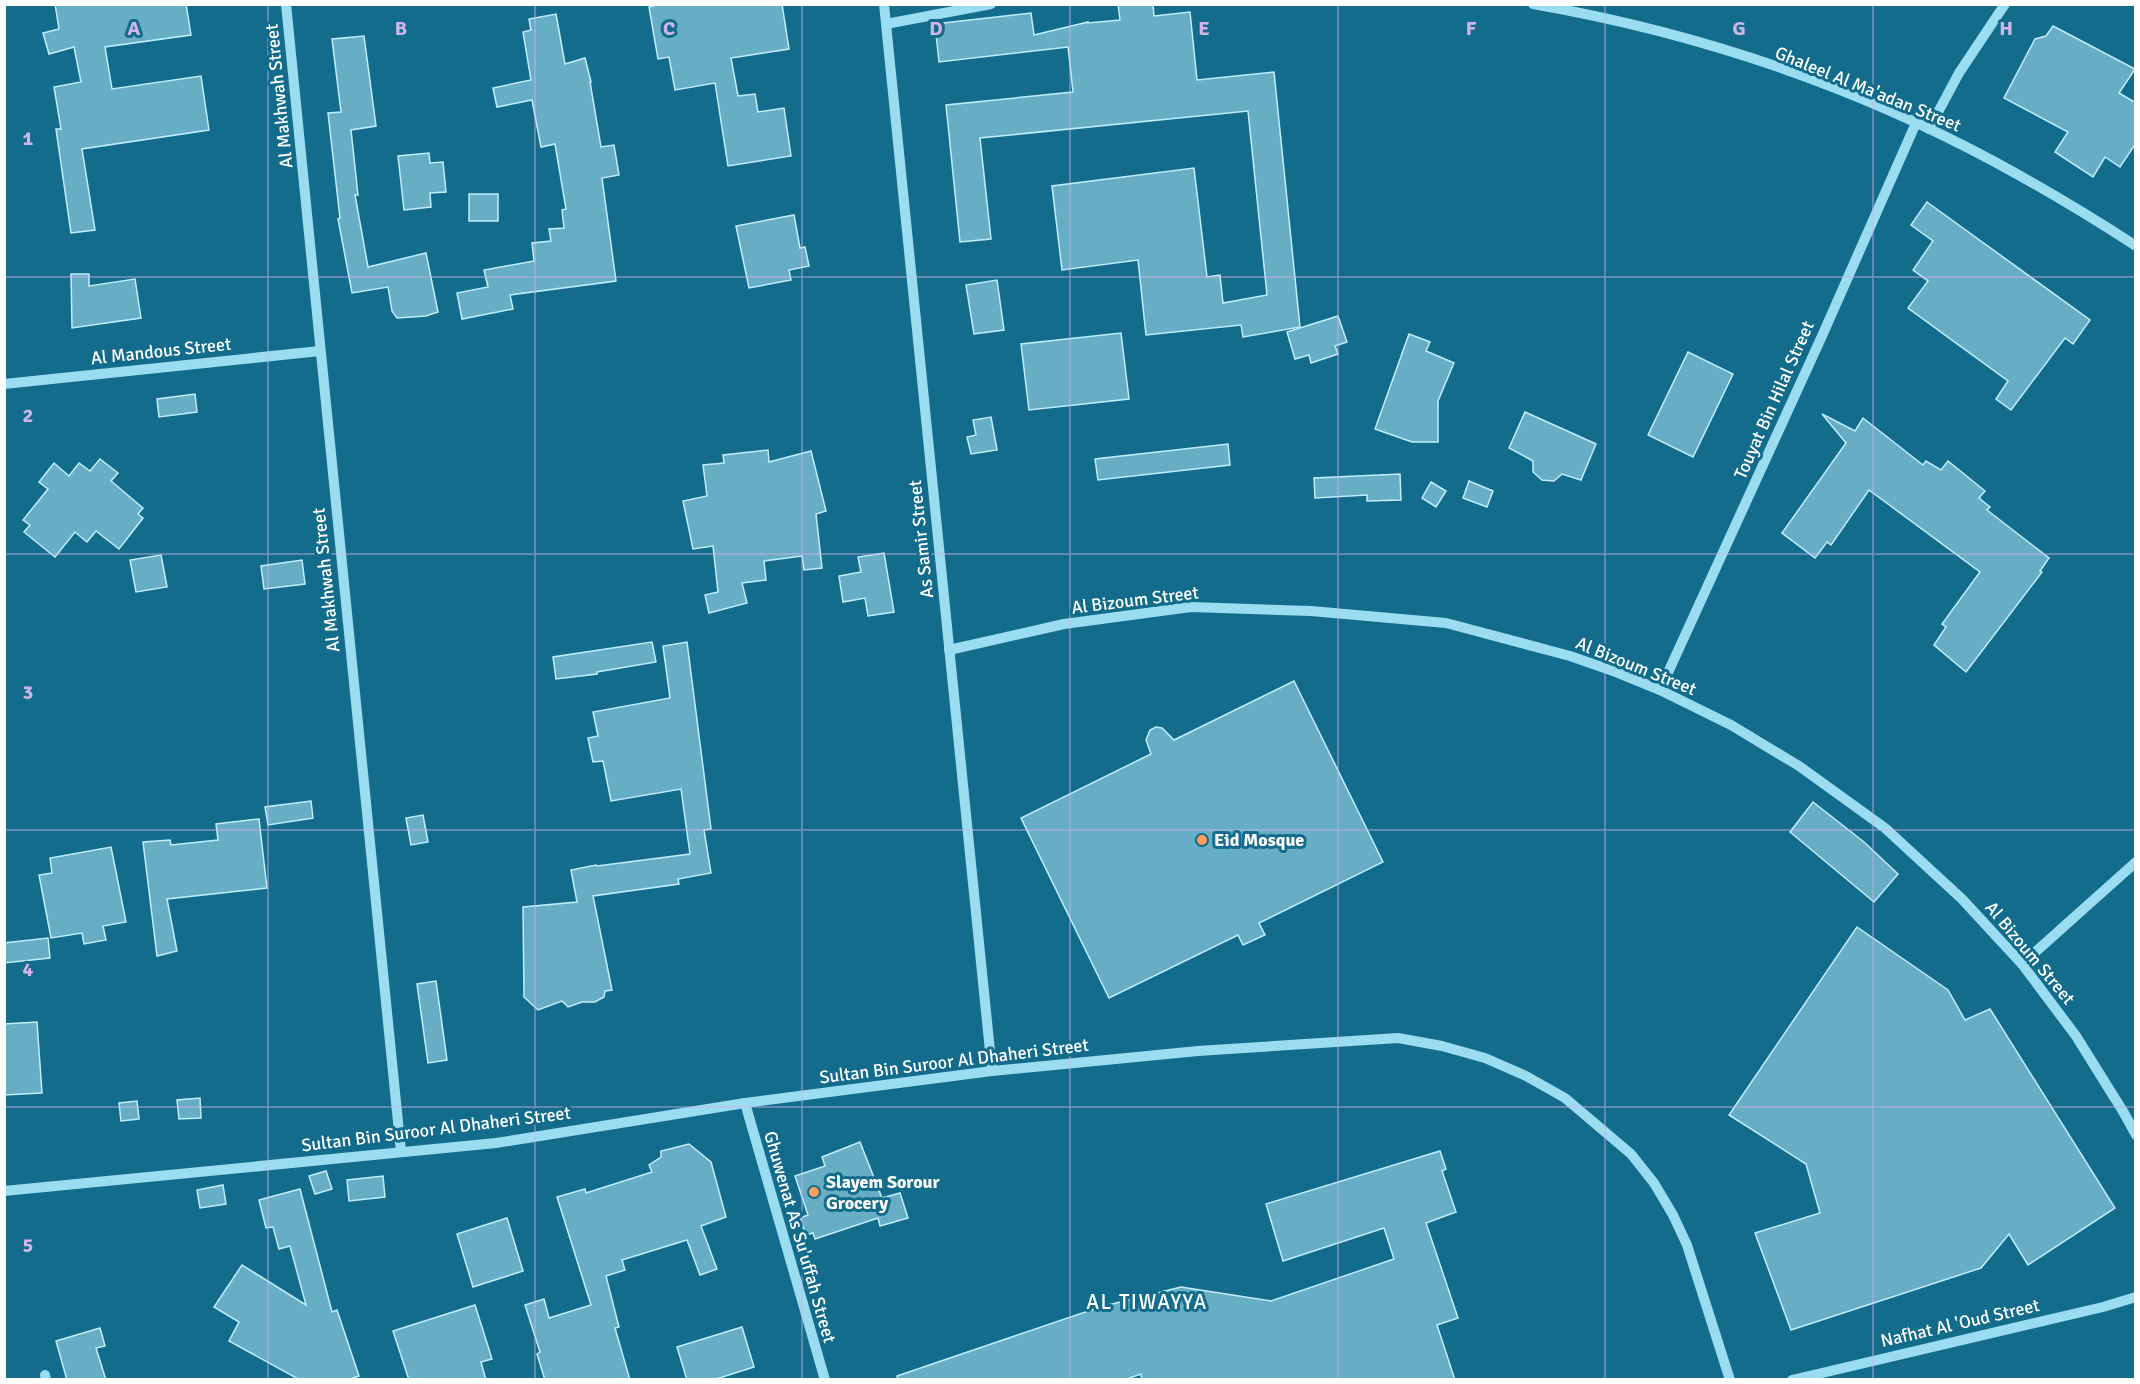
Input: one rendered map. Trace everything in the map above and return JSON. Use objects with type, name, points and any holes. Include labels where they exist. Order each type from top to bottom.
[{"type":"street","name":"Al Makhwah Street","points":[[286,4],[401,1152]]},
{"type":"street","name":"As Samir Street","points":[[884,4],[992,1071]]},
{"type":"street","points":[[886,24],[992,4]]},
{"type":"street","name":"Ghaleel Al Ma'adan Street","points":[[1533,4],[1588,14],[1700,42],[1809,78],[1916,123],[1995,162],[2071,204],[2136,246]]},
{"type":"street","points":[[1929,129],[1959,73],[2005,4]]},
{"type":"street","name":"Touyat Bin Hilal Street","points":[[1660,690],[1822,336],[1916,123]]},
{"type":"street","name":"Al Mandous Street","points":[[4,384],[320,351]]},
{"type":"street","name":"Al Bizoum Street","points":[[949,650],[1064,624],[1191,607],[1311,610],[1446,623],[1570,656],[1660,690],[1731,725],[1799,766],[1884,828],[1962,899],[2022,964],[2076,1036],[2136,1135]]},
{"type":"street","points":[[2022,964],[2136,862]]},
{"type":"street","name":"Sultan Bin Suroor Al Dhaheri Street","points":[[4,1191],[496,1143],[745,1103],[992,1071],[1198,1051],[1398,1038],[1442,1046],[1485,1058],[1526,1076],[1565,1098],[1631,1154],[1654,1183],[1687,1245],[1730,1380]]},
{"type":"street","name":"Ghuwenat As Su'uffah Street","points":[[745,1103],[825,1380]]},
{"type":"street","name":"Nafhat Al 'Oud Street","points":[[1792,1380],[2103,1307],[2136,1297]]},
{"type":"building","points":[[55,4],[186,4],[191,35],[105,47],[112,89],[201,76],[209,130],[82,149],[95,230],[71,233],[56,129],[61,129],[54,87],[81,82],[74,47],[49,54],[43,33],[59,29]]},
{"type":"building","points":[[660,4],[782,4],[789,49],[731,58],[738,96],[755,94],[758,112],[784,108],[791,156],[728,166],[715,83],[675,90],[669,57],[658,59],[649,7]]},
{"type":"building","points":[[1118,4],[1153,4],[1154,16],[1190,12],[1197,80],[1274,72],[1300,327],[1243,337],[1241,325],[1146,335],[1138,260],[1062,270],[1052,186],[1194,168],[1207,277],[1220,275],[1223,303],[1267,295],[1248,111],[980,138],[991,239],[960,242],[946,105],[1073,92],[1068,47],[939,62],[935,24],[1031,13],[1034,35],[1088,22],[1120,20]]},
{"type":"building","points":[[556,14],[565,64],[585,58],[601,147],[614,145],[619,175],[602,178],[616,281],[510,295],[513,309],[462,319],[457,293],[488,287],[484,270],[534,261],[532,243],[551,241],[549,229],[564,228],[562,210],[566,209],[555,144],[541,147],[532,100],[497,107],[493,88],[531,80],[523,32],[531,30],[529,19]]},
{"type":"building","points":[[2053,26],[2135,69],[2119,93],[2136,103],[2136,143],[2120,167],[2105,157],[2093,177],[2055,152],[2068,132],[2004,98],[2035,39],[2046,36]]},
{"type":"building","points":[[364,36],[376,126],[351,130],[358,195],[355,195],[368,267],[426,253],[438,312],[426,316],[397,318],[392,311],[388,287],[352,293],[338,219],[340,218],[328,113],[341,112],[332,39]]},
{"type":"building","points":[[429,153],[430,163],[443,162],[446,192],[430,193],[431,207],[404,210],[398,156]]},
{"type":"building","points":[[469,194],[498,194],[498,221],[469,221]]},
{"type":"building","points":[[1927,202],[2090,320],[2073,344],[2065,338],[2011,410],[1996,399],[2008,381],[1908,308],[1928,281],[1913,270],[1933,241],[1911,225]]},
{"type":"building","points":[[794,215],[800,248],[805,247],[809,266],[789,270],[791,280],[749,288],[736,226]]},
{"type":"building","points":[[71,274],[89,274],[89,286],[135,279],[141,318],[72,328]]},
{"type":"building","points":[[997,280],[1004,330],[974,334],[966,285]]},
{"type":"building","points":[[1338,316],[1347,342],[1335,346],[1338,354],[1311,363],[1309,355],[1295,359],[1287,332]]},
{"type":"building","points":[[1121,333],[1129,399],[1029,410],[1021,344]]},
{"type":"building","points":[[1409,334],[1430,342],[1426,351],[1454,363],[1438,401],[1438,442],[1412,442],[1375,429]]},
{"type":"building","points":[[1688,352],[1733,374],[1693,457],[1648,435]]},
{"type":"building","points":[[195,394],[197,412],[159,417],[157,399]]},
{"type":"building","points":[[1525,412],[1596,444],[1581,480],[1562,474],[1554,481],[1542,480],[1533,472],[1533,461],[1509,448]]},
{"type":"building","points":[[1822,414],[1855,431],[1863,418],[1923,465],[1926,461],[1941,470],[1948,461],[1985,491],[1979,498],[1990,507],[1987,510],[2049,558],[2040,571],[2042,572],[1966,672],[1934,645],[1946,627],[1942,624],[1980,572],[1869,490],[1831,545],[1827,542],[1815,558],[1782,533],[1846,443]]},
{"type":"building","points":[[991,417],[997,450],[971,454],[967,437],[976,435],[973,420]]},
{"type":"building","points":[[1228,444],[1230,465],[1098,480],[1095,459]]},
{"type":"building","points":[[768,450],[769,462],[811,451],[826,511],[816,514],[822,568],[804,570],[802,556],[764,561],[766,580],[742,583],[747,603],[709,613],[705,595],[718,592],[713,546],[693,549],[683,501],[707,496],[703,465],[724,463],[723,455]]},
{"type":"building","points":[[100,459],[118,473],[111,481],[143,508],[138,514],[143,518],[119,549],[96,531],[87,542],[75,532],[55,557],[24,532],[30,525],[23,520],[48,489],[39,482],[54,463],[69,476],[79,463],[90,471]]},
{"type":"building","points":[[1400,474],[1401,500],[1367,501],[1367,495],[1315,498],[1314,478]]},
{"type":"building","points":[[1469,481],[1493,491],[1487,507],[1463,498]]},
{"type":"building","points":[[1431,482],[1446,491],[1436,507],[1422,498]]},
{"type":"building","points":[[884,553],[894,612],[868,616],[865,598],[843,602],[839,576],[861,572],[858,557]]},
{"type":"building","points":[[161,555],[167,587],[136,592],[130,560]]},
{"type":"building","points":[[302,560],[305,584],[264,589],[261,566]]},
{"type":"building","points":[[652,642],[656,662],[597,672],[597,674],[556,679],[553,657]]},
{"type":"building","points":[[687,642],[711,829],[704,830],[711,873],[678,879],[679,884],[593,896],[612,990],[605,991],[604,997],[595,1002],[582,1002],[568,1007],[562,1001],[538,1010],[524,997],[523,907],[577,902],[571,870],[690,854],[681,789],[611,801],[603,761],[593,762],[588,738],[598,736],[593,712],[670,698],[663,646]]},
{"type":"building","name":"Eid Mosque","points":[[1294,681],[1383,862],[1259,923],[1265,935],[1243,945],[1238,935],[1109,998],[1021,818],[1151,754],[1146,740],[1150,730],[1156,727],[1162,728],[1174,740]]},
{"type":"building","points":[[311,801],[313,818],[268,825],[265,807]]},
{"type":"building","points":[[1813,802],[1864,842],[1898,874],[1874,902],[1790,832]]},
{"type":"building","points":[[423,815],[428,842],[411,845],[406,818]]},
{"type":"building","points":[[259,819],[267,888],[167,899],[177,951],[157,956],[143,842],[170,840],[171,845],[218,840],[216,824]]},
{"type":"building","points":[[111,847],[126,922],[103,926],[106,940],[84,944],[82,933],[51,938],[39,875],[52,873],[50,858]]},
{"type":"building","points":[[1857,927],[1948,990],[1965,1020],[1990,1009],[2115,1208],[2028,1265],[2009,1234],[1981,1268],[1791,1330],[1755,1233],[1820,1213],[1806,1164],[1729,1115]]},
{"type":"building","points":[[48,938],[50,958],[4,963],[4,943]]},
{"type":"building","points":[[436,981],[447,1060],[428,1063],[417,984]]},
{"type":"building","points":[[37,1022],[42,1093],[4,1095],[4,1024]]},
{"type":"building","points":[[200,1098],[201,1118],[179,1119],[177,1100]]},
{"type":"building","points":[[137,1101],[139,1119],[121,1121],[119,1103]]},
{"type":"building","points":[[860,1142],[882,1198],[900,1193],[908,1218],[880,1226],[878,1218],[815,1239],[813,1233],[806,1235],[800,1218],[808,1215],[795,1176],[825,1166],[822,1157]]},
{"type":"building","points":[[689,1144],[711,1162],[726,1217],[701,1226],[717,1269],[700,1275],[687,1240],[622,1260],[625,1270],[606,1276],[619,1327],[615,1328],[630,1380],[545,1380],[537,1354],[540,1352],[525,1305],[544,1299],[549,1318],[591,1305],[557,1197],[585,1189],[586,1193],[652,1172],[649,1165],[661,1157],[661,1151]]},
{"type":"building","points":[[1440,1151],[1446,1169],[1442,1171],[1456,1212],[1426,1223],[1458,1318],[1437,1325],[1455,1380],[1142,1380],[1141,1374],[1124,1380],[898,1380],[897,1376],[1100,1307],[1181,1287],[1271,1301],[1394,1259],[1384,1228],[1283,1261],[1266,1204]]},
{"type":"building","points":[[326,1171],[332,1189],[315,1194],[309,1176]]},
{"type":"building","points":[[383,1176],[385,1197],[349,1201],[347,1180]]},
{"type":"building","points":[[223,1185],[226,1204],[200,1208],[197,1190]]},
{"type":"building","points":[[300,1189],[332,1312],[337,1310],[359,1376],[347,1380],[300,1380],[229,1341],[239,1322],[214,1307],[242,1265],[306,1305],[290,1246],[279,1249],[273,1227],[266,1228],[259,1200]]},
{"type":"building","points":[[507,1218],[523,1271],[473,1287],[457,1234]]},
{"type":"building","points":[[475,1305],[492,1359],[481,1362],[486,1380],[409,1380],[393,1331]]},
{"type":"building","points":[[742,1327],[754,1367],[713,1380],[687,1380],[677,1347]]},
{"type":"building","points":[[100,1328],[105,1346],[96,1348],[106,1380],[67,1380],[56,1341]]},
{"type":"place","name":"Eid Mosque","points":[[1202,840]]},
{"type":"place","name":"Slayem Sorour Grocery","points":[[814,1192]]},
{"type":"district","name":"AL TIWAYYA","points":[[1147,1302]]}]
